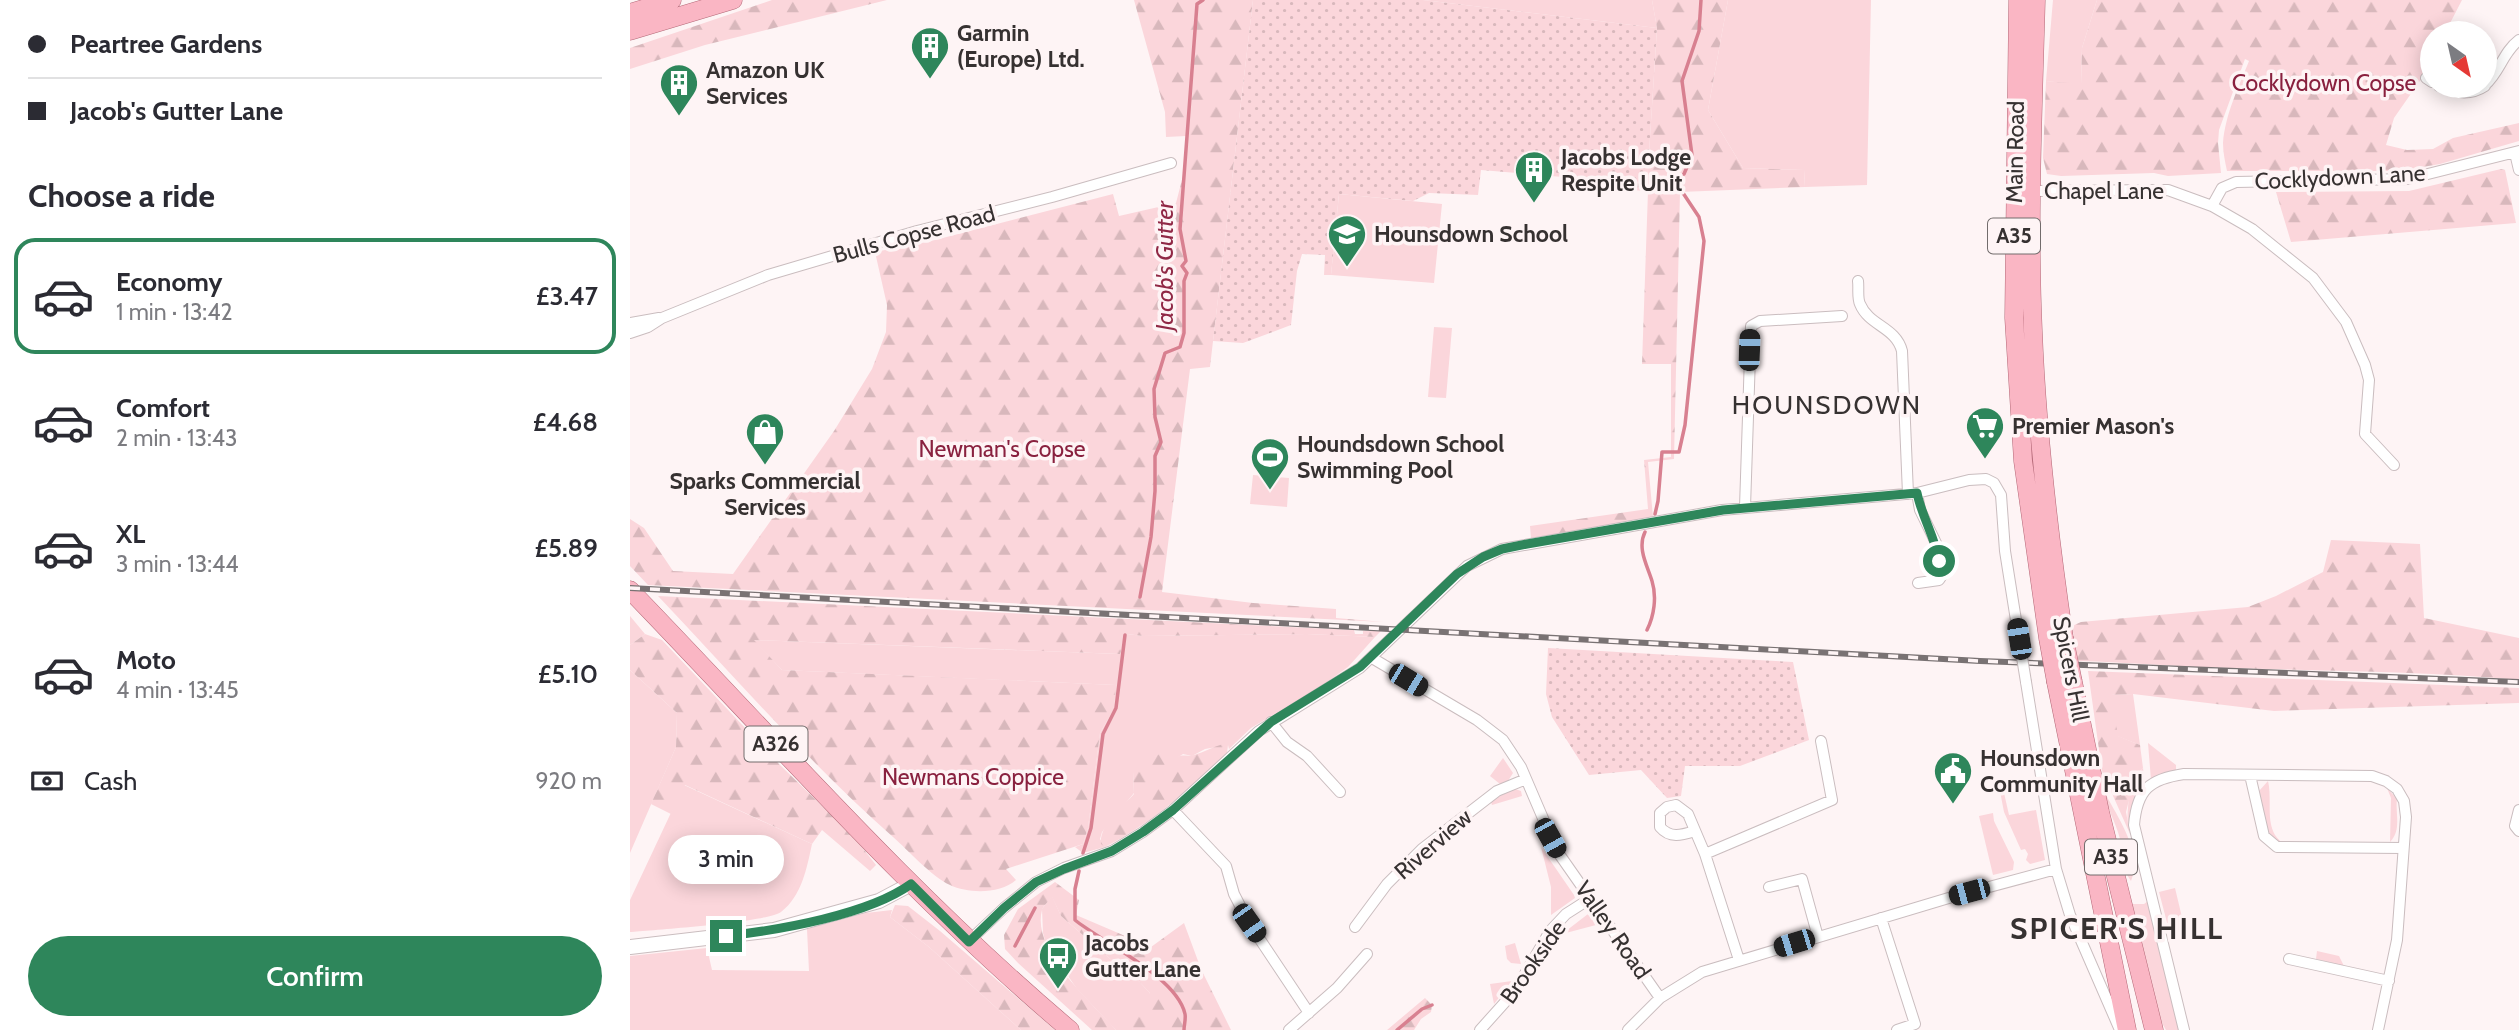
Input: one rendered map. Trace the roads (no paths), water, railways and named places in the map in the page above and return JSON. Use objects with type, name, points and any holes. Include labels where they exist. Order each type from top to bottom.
[{"type":"main road","points":[[630,13],[672,0]]},
{"type":"main road","points":[[630,31],[733,0]]},
{"type":"main road","name":"Main Road","points":[[2018,0],[2014,318],[2033,470]]},
{"type":"main road","name":"Main Road","points":[[2033,470],[2031,191],[2036,0]]},
{"type":"main road","name":"Spicers Hill","points":[[2033,470],[2056,638],[2127,1030]]},
{"type":"main road","name":"A326","points":[[630,590],[911,884],[969,942],[1070,1030]]},
{"type":"main road","name":"Spicers Hill","points":[[2065,682],[2154,1030]]},
{"type":"street","points":[[2497,71],[2508,50],[2519,40]]},
{"type":"street","points":[[2517,152],[2519,170]]},
{"type":"street","name":"Cocklydown Lane","points":[[2212,205],[2222,188],[2236,182],[2408,179],[2517,152]]},
{"type":"street","name":"Bulls Copse Road","points":[[630,332],[648,327],[662,318],[768,275],[918,231],[1171,163]]},
{"type":"street","name":"Chapel Lane","points":[[2031,191],[2154,188],[2183,194],[2212,205],[2252,229],[2306,271],[2339,311],[2355,340],[2369,380],[2365,434],[2394,465]]},
{"type":"street","points":[[1858,281],[1861,307],[1873,320],[1892,333],[1902,351],[1912,494],[1937,545],[1941,577],[1939,580],[1918,583]]},
{"type":"street","points":[[1745,507],[1751,326],[1760,320],[1842,316]]},
{"type":"street","name":"Bulls Copse Road","points":[[630,323],[662,318]]},
{"type":"street","name":"Spicers Hill","points":[[1912,494],[1973,480],[1991,481],[2001,495],[2005,551],[2056,869],[2070,915],[2120,1030]]},
{"type":"street","points":[[969,942],[1036,882],[1122,845],[1173,810],[1271,722],[1346,678],[1372,658],[1457,574],[1474,561],[1494,552],[1527,544],[1745,507],[1912,494]]},
{"type":"street","name":"Valley Road","points":[[1372,658],[1494,732],[1511,750],[1550,838],[1660,998]]},
{"type":"street","points":[[1271,722],[1287,742],[1307,756],[1340,792]]},
{"type":"street","points":[[1705,854],[1832,800],[1821,741]]},
{"type":"street","points":[[2184,1030],[2134,825],[2136,807],[2142,793],[2162,778],[2184,774],[2372,776],[2386,781],[2396,789],[2404,802],[2406,817],[2398,940],[2378,1030]]},
{"type":"street","points":[[2250,775],[2264,836],[2277,847],[2403,848]]},
{"type":"street","name":"Riverview","points":[[1355,928],[1387,884],[1422,849],[1497,791],[1526,779]]},
{"type":"street","points":[[1173,810],[1226,866],[1234,894],[1244,915],[1309,1013]]},
{"type":"street","points":[[2519,810],[2515,826],[2519,831]]},
{"type":"street","points":[[1695,831],[1739,960]]},
{"type":"street","points":[[1628,1030],[1660,998],[1702,972],[2056,869]]},
{"type":"street","points":[[1769,887],[1802,879],[1818,937]]},
{"type":"street","points":[[630,947],[774,930],[891,897],[911,884]]},
{"type":"street","name":"Brookside","points":[[1480,1030],[1516,991],[1550,931],[1566,914],[1591,898]]},
{"type":"street","points":[[1881,918],[1915,1024],[1897,1030]]},
{"type":"street","points":[[1289,1030],[1337,988],[1367,954]]},
{"type":"street","points":[[2289,958],[2389,981]]},
{"type":"waterway","name":"Jacob's Gutter","points":[[1140,597],[1151,537],[1155,456],[1161,442],[1155,417],[1154,389],[1165,353],[1180,347],[1184,333],[1184,281],[1187,273],[1182,266],[1186,261],[1180,229],[1197,4],[1203,0]]},
{"type":"waterway","points":[[1655,514],[1662,452],[1679,452],[1685,425],[1704,241],[1699,217],[1677,184],[1677,178],[1684,174],[1692,155],[1682,81],[1699,31],[1701,0]]},
{"type":"waterway","points":[[1645,532],[1642,550],[1654,587],[1653,613],[1647,630]]},
{"type":"waterway","name":"Jacob's Gutter","points":[[1083,853],[1091,828],[1103,734],[1116,708],[1125,635]]},
{"type":"waterway","name":"Jacob's Gutter","points":[[1079,871],[1075,889],[1075,920],[1137,961],[1168,987],[1179,1000],[1185,1014],[1184,1030]]},
{"type":"waterway","points":[[1015,946],[1035,908]]},
{"type":"waterway","points":[[1397,1030],[1422,1009],[1432,1005]]},
{"type":"railway","points":[[630,588],[1980,661],[2519,682]]},
{"type":"place","name":"Garmin (Europe) Ltd.","points":[[930,80]]},
{"type":"place","name":"Amazon UK Services","points":[[679,117]]},
{"type":"place","name":"Jacobs Lodge Respite Unit","points":[[1534,204]]},
{"type":"place","name":"Hounsdown School","points":[[1347,268]]},
{"type":"place","name":"Premier Mason's","points":[[1985,460]]},
{"type":"place","name":"Sparks Commercial Services","points":[[765,466]]},
{"type":"place","name":"Houndsdown School Swimming Pool","points":[[1270,491]]},
{"type":"place","name":"Hounsdown Community Hall","points":[[1953,805]]},
{"type":"place","name":"Jacobs Gutter Lane","points":[[1058,990]]},
{"type":"district","name":"HOUNSDOWN","points":[[1827,405]]},
{"type":"district","name":"SPICER'S HILL","points":[[2117,929]]},
{"type":"park label","name":"Cocklydown Copse","points":[[2324,83]]},
{"type":"park label","name":"Newman's Copse","points":[[1002,449]]},
{"type":"park label","name":"Newmans Coppice","points":[[973,777]]}]
